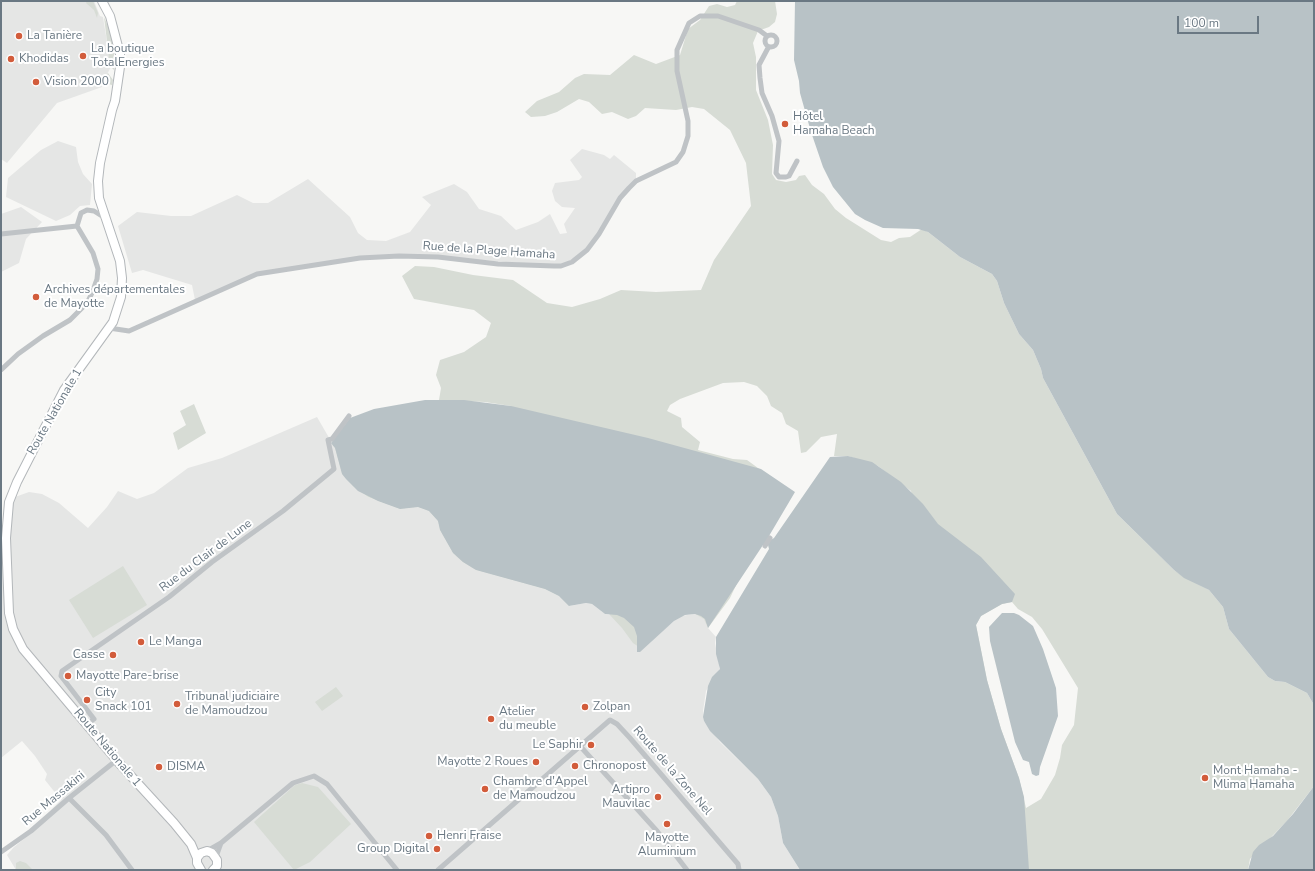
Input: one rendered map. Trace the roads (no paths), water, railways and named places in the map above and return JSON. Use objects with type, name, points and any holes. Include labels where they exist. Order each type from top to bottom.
[{"type":"main road","name":"Route Nationale 1","points":[[97,1],[112,25]]},
{"type":"main road","name":"Route Nationale 1","points":[[102,1],[110,16],[118,48],[112,110],[100,162],[98,181],[105,218],[120,261],[122,278],[121,297],[113,322],[64,390],[17,482],[9,502],[6,538],[9,613],[13,629],[23,649],[140,781],[152,798]]},
{"type":"main road","name":"Route Nationale 1","points":[[13,629],[75,701],[89,723],[117,759],[191,844],[198,858],[197,864],[201,870]]},
{"type":"main road","name":"Route Nationale 1","points":[[64,697],[75,701]]},
{"type":"main road","name":"Route Nationale 1","points":[[191,844],[212,853],[216,857]]},
{"type":"main road","points":[[198,858],[205,851]]},
{"type":"main road","points":[[216,857],[216,869]]},
{"type":"street","name":"Rue de la Plage Hamaha","points":[[109,328],[129,331],[257,274],[360,258],[399,256],[438,257],[498,264],[554,266],[561,266],[572,262],[587,250],[629,188],[636,181],[676,162],[683,152],[688,136],[688,121],[677,72],[677,50],[689,23],[700,16],[718,16],[759,30],[768,36]]},
{"type":"street","points":[[768,48],[764,42],[768,36],[773,35],[777,41],[776,46],[768,48],[759,65],[762,93],[772,116],[779,141],[776,173],[779,177],[786,178],[789,176],[797,161]]},
{"type":"street","points":[[1,370],[18,354],[43,336],[70,320],[87,303],[97,279],[98,269],[93,253],[77,226],[81,213],[87,210],[94,210],[105,218]]},
{"type":"street","points":[[1,234],[77,226]]},
{"type":"street","name":"Rue du Clair de Lune","points":[[75,701],[61,676],[64,669],[164,600],[214,560],[283,511],[313,484],[334,469],[328,440],[332,439],[349,416]]},
{"type":"street","points":[[765,546],[770,538]]},
{"type":"street","name":"Route de la Zone Nel","points":[[438,870],[610,720],[617,724],[738,864],[739,870]]},
{"type":"street","points":[[580,746],[657,831],[687,870]]},
{"type":"street","name":"Rue Massakini","points":[[1,852],[31,831],[68,798],[117,759]]},
{"type":"street","points":[[205,851],[221,843],[293,782],[314,776],[327,784],[397,870]]},
{"type":"street","points":[[68,798],[106,835],[132,870]]},
{"type":"street","points":[[216,857],[221,843]]},
{"type":"place","name":"La Tanière","points":[[19,36]]},
{"type":"place","name":"La boutique TotalEnergies","points":[[83,56]]},
{"type":"place","name":"Khodidas","points":[[11,59]]},
{"type":"place","name":"Vision 2000","points":[[36,82]]},
{"type":"place","name":"Hôtel Hamaha Beach","points":[[785,124]]},
{"type":"place","name":"Archives départementales de Mayotte","points":[[36,297]]},
{"type":"place","name":"Le Manga","points":[[141,642]]},
{"type":"place","name":"Casse","points":[[113,655]]},
{"type":"place","name":"Mayotte Pare-brise","points":[[68,676]]},
{"type":"place","name":"City Snack 101","points":[[87,700]]},
{"type":"place","name":"Tribunal judiciaire de Mamoudzou","points":[[177,704]]},
{"type":"place","name":"Zolpan","points":[[585,707]]},
{"type":"place","name":"Atelier du meuble","points":[[491,719]]},
{"type":"place","name":"Le Saphir","points":[[591,745]]},
{"type":"place","name":"Mayotte 2 Roues","points":[[536,762]]},
{"type":"place","name":"Chronopost","points":[[575,766]]},
{"type":"place","name":"DISMA","points":[[159,767]]},
{"type":"place","name":"Mont Hamaha - Mlima Hamaha","points":[[1205,778]]},
{"type":"place","name":"Chambre d'Appel de Mamoudzou","points":[[485,789]]},
{"type":"place","name":"Artipro Mauvilac","points":[[658,797]]},
{"type":"place","name":"Mayotte Aluminium","points":[[667,824]]},
{"type":"place","name":"Henri Fraise","points":[[429,836]]},
{"type":"place","name":"Group Digital","points":[[437,849]]}]
